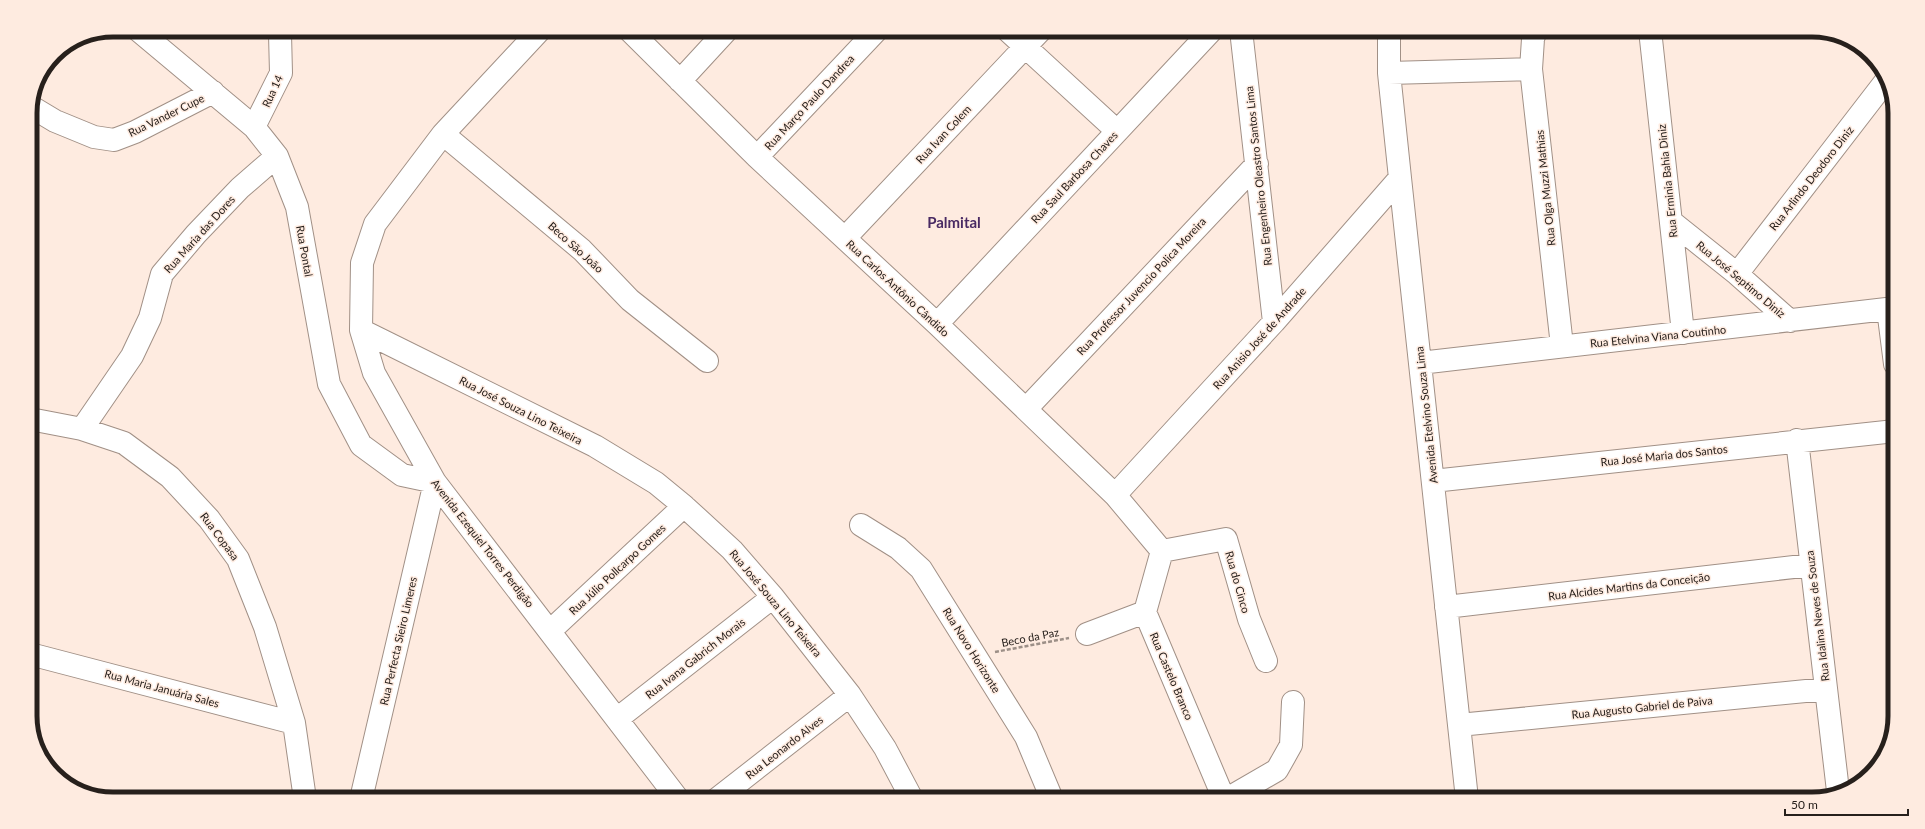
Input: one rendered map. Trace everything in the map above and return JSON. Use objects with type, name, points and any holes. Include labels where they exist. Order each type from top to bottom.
[{"type":"street","name":"Rua Pontal","points":[[146,37],[254,127],[277,156],[297,207],[329,384],[361,445],[402,475],[435,482]]},
{"type":"street","name":"Rua 14","points":[[254,127],[282,73],[280,37]]},
{"type":"street","name":"Avenida Ezequiel Torres Perdigão","points":[[533,37],[443,134],[375,224],[362,263],[361,330],[374,373],[435,482],[673,792]]},
{"type":"street","name":"Rua Carlos Antônio Cândido","points":[[636,37],[757,158],[937,324],[1115,495],[1162,551]]},
{"type":"street","points":[[680,81],[721,37]]},
{"type":"street","name":"Rua Março Paulo Dandrea","points":[[757,158],[870,37]]},
{"type":"street","points":[[1014,37],[1117,131]]},
{"type":"street","name":"Rua Ivan Colem","points":[[845,238],[1034,37]]},
{"type":"street","name":"Rua Saul Barbosa Chaves","points":[[937,324],[1205,37]]},
{"type":"street","name":"Rua Engenheiro Oleastro Santos Lima","points":[[1242,37],[1274,322]]},
{"type":"street","name":"Avenida Etelvino Souza Lima","points":[[1389,37],[1389,73],[1466,792]]},
{"type":"street","name":"Rua Olga Muzzi Mathias","points":[[1534,37],[1531,69],[1562,346]]},
{"type":"street","name":"Rua Erminia Bahia Diniz","points":[[1651,37],[1683,333]]},
{"type":"street","points":[[1389,73],[1531,69]]},
{"type":"street","name":"Rua Arlindo Deodoro Diniz","points":[[1737,274],[1883,85]]},
{"type":"street","name":"Rua Vander Cupe","points":[[37,110],[55,121],[94,137],[114,140],[135,132],[213,92]]},
{"type":"street","name":"Beco São João","points":[[443,134],[582,250],[630,300],[707,361]]},
{"type":"street","name":"Rua Maria das Dores","points":[[82,429],[132,356],[150,318],[162,274],[196,234],[240,188],[277,156]]},
{"type":"street","name":"Rua Professor Juvencio Polica Moreira","points":[[1026,409],[1257,164]]},
{"type":"street","name":"Rua Anisio José de Andrade","points":[[1115,495],[1274,322],[1400,178]]},
{"type":"street","name":"Rua José Septimo Diniz","points":[[1672,222],[1737,274],[1790,321]]},
{"type":"street","name":"Rua Etelvina Viana Coutinho","points":[[1420,364],[1888,309]]},
{"type":"street","name":"Rua José Souza Lino Teixeira","points":[[361,330],[595,446],[656,483],[684,506],[732,550],[773,597],[850,695],[886,748],[908,792]]},
{"type":"street","name":"Rua Copasa","points":[[37,420],[82,429],[124,443],[170,477],[209,519],[238,559],[265,627],[294,723],[303,792]]},
{"type":"street","name":"Rua José Maria dos Santos","points":[[1433,481],[1797,440],[1888,432]]},
{"type":"street","name":"Rua Idalina Neves de Souza","points":[[1797,440],[1838,788]]},
{"type":"street","name":"Rua Perfecta Sieiro Limeres","points":[[363,792],[435,482]]},
{"type":"street","name":"Rua Júlio Pollcarpo Gomes","points":[[550,631],[684,506]]},
{"type":"street","name":"Rua Novo Horizonte","points":[[861,525],[898,548],[921,569],[1026,737],[1049,792]]},
{"type":"street","name":"Rua do Cinco","points":[[1162,551],[1226,539],[1249,619],[1266,661]]},
{"type":"street","points":[[1087,634],[1146,612],[1162,551]]},
{"type":"street","name":"Rua Alcides Martins da Conceição","points":[[1446,607],[1812,565]]},
{"type":"street","name":"Rua Ivana Gabrich Morais","points":[[618,719],[773,597]]},
{"type":"street","name":"Rua Castelo Branco","points":[[1146,612],[1221,792]]},
{"type":"street","name":"Rua Maria Januária Sales","points":[[37,656],[294,723]]},
{"type":"street","name":"Rua Augusto Gabriel de Paiva","points":[[1459,725],[1826,689]]},
{"type":"street","name":"Rua Leonardo Alves","points":[[726,792],[850,695]]},
{"type":"street","points":[[1239,792],[1277,770],[1292,745],[1293,702]]},
{"type":"path","name":"Beco da Paz","points":[[975,655],[1087,634]]},
{"type":"district","name":"Palmital","points":[[954,222]]}]
